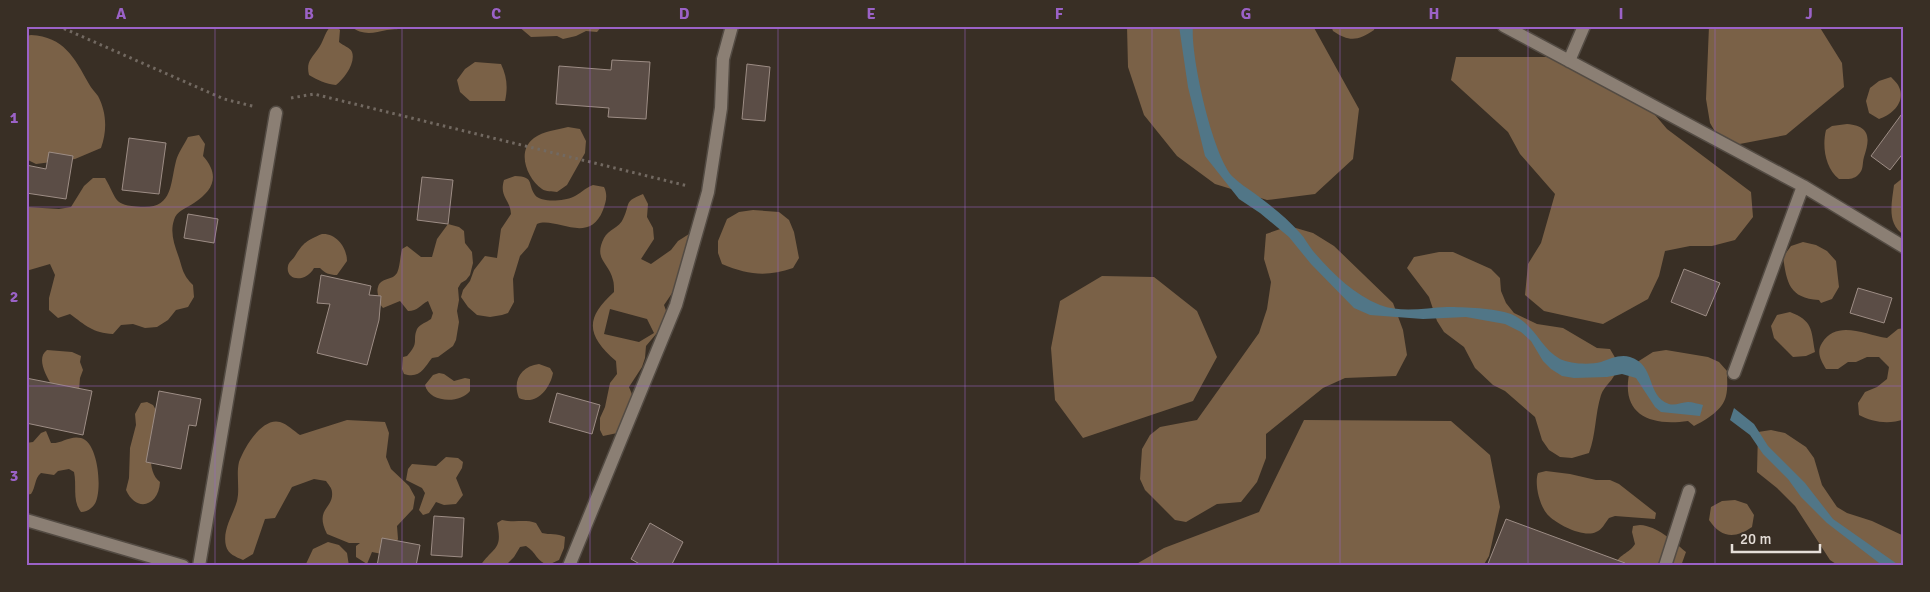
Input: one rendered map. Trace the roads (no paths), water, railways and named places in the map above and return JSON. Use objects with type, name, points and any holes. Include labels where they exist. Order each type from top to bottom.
[{"type":"street","points":[[569,566],[676,305],[708,192],[720,108],[723,59],[732,26]]},
{"type":"street","points":[[1504,26],[1803,186],[1904,247]]},
{"type":"street","points":[[1569,61],[1584,26]]},
{"type":"street","points":[[199,566],[276,113]]},
{"type":"street","points":[[1734,373],[1803,186]]},
{"type":"street","points":[[1665,566],[1690,491]]},
{"type":"street","points":[[26,520],[183,566]]},
{"type":"water","points":[[1179,26],[1193,26],[1195,59],[1204,105],[1225,166],[1235,179],[1290,222],[1320,259],[1352,289],[1380,305],[1396,309],[1471,308],[1497,310],[1511,314],[1526,324],[1553,354],[1569,362],[1591,364],[1619,356],[1630,357],[1644,367],[1653,388],[1662,400],[1669,404],[1688,402],[1703,405],[1700,416],[1661,412],[1655,407],[1636,378],[1622,374],[1607,377],[1574,378],[1562,376],[1543,361],[1531,341],[1521,332],[1505,324],[1466,317],[1423,319],[1370,315],[1354,308],[1311,264],[1289,237],[1260,213],[1239,199],[1205,156],[1188,87]]},
{"type":"water","points":[[1734,408],[1754,424],[1768,446],[1805,483],[1833,519],[1900,566],[1883,566],[1827,523],[1763,454],[1750,435],[1730,420]]}]
